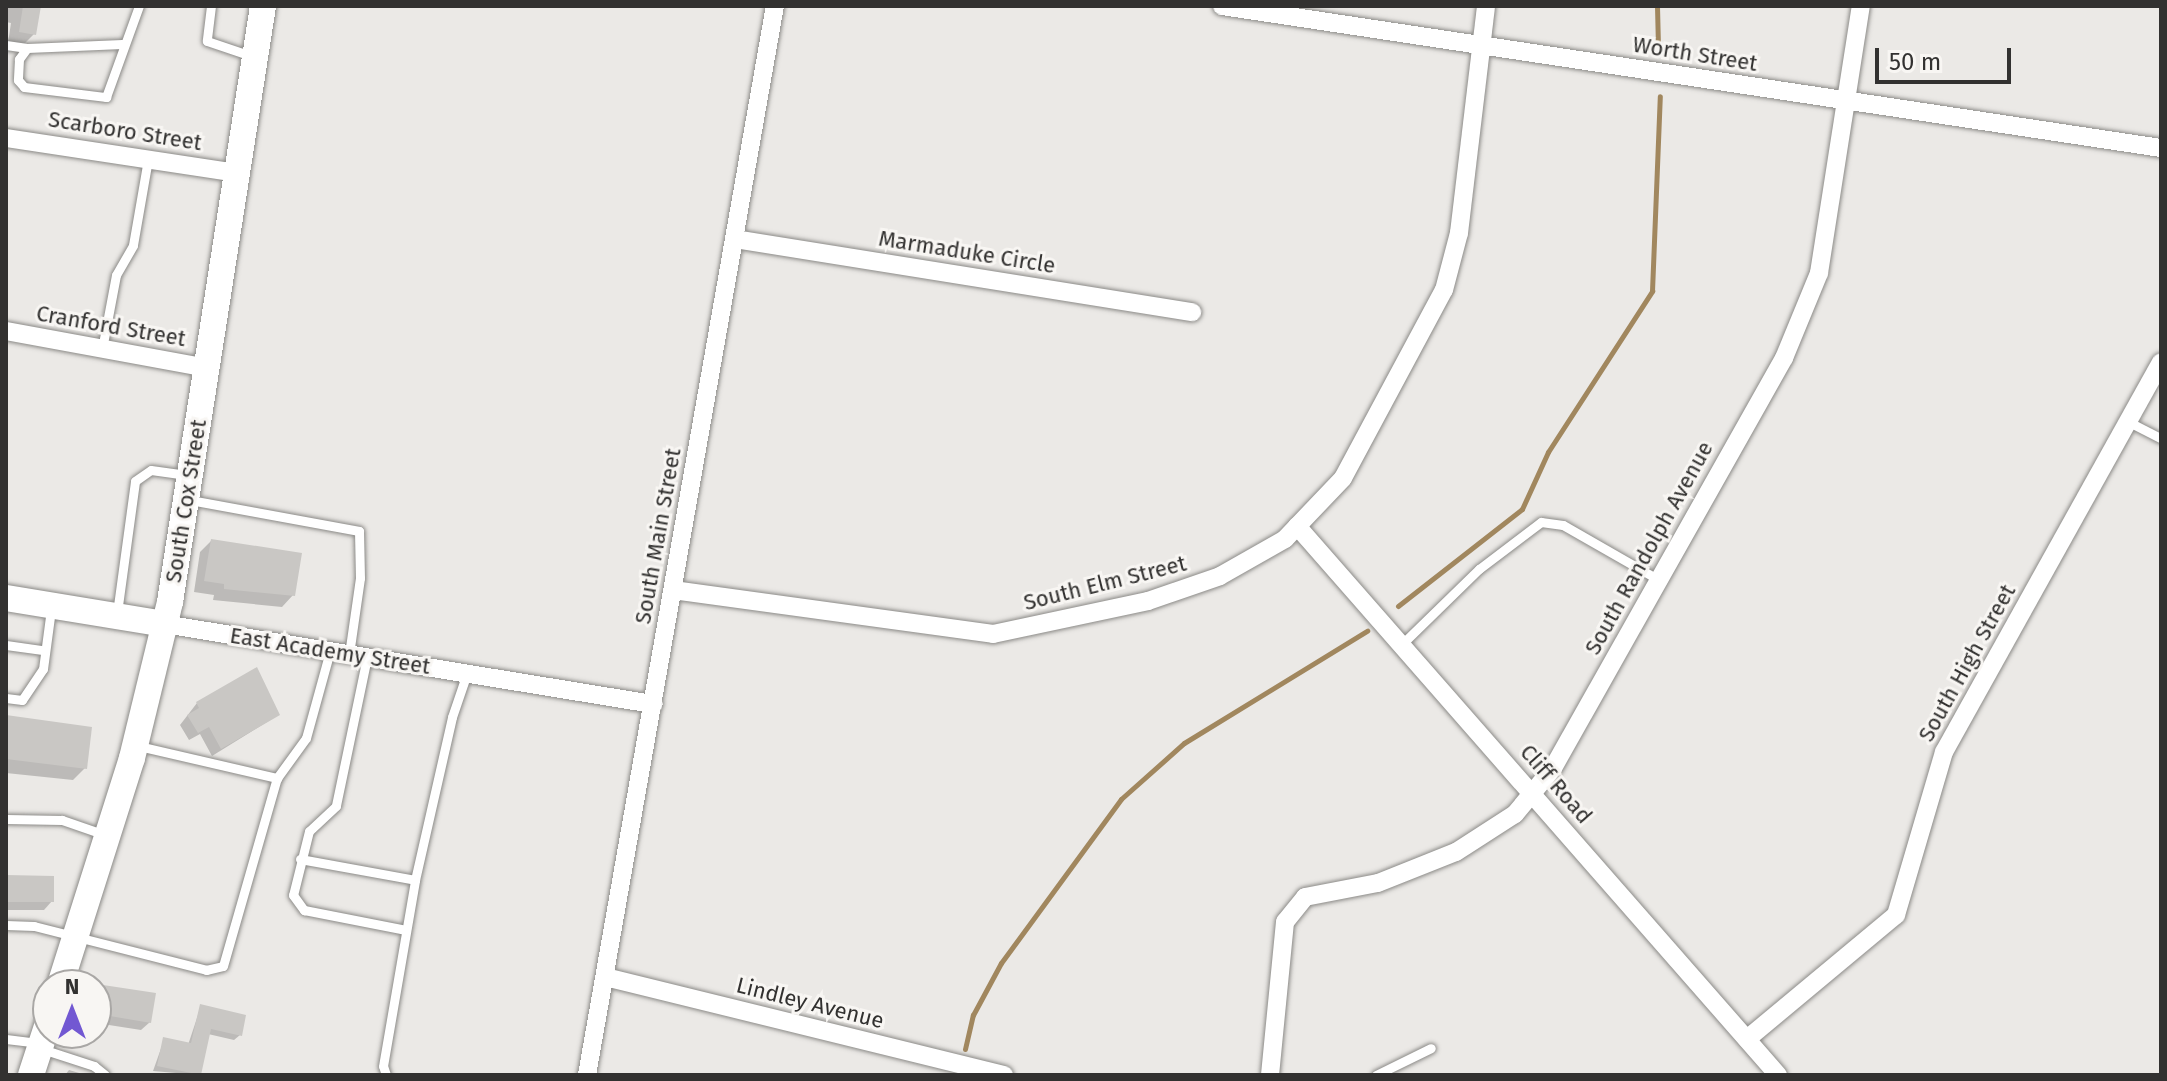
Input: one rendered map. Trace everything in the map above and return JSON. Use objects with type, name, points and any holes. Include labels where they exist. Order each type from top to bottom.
[{"type":"main road","name":"South Cox Street","points":[[65,969],[135,746],[164,624],[208,368],[263,6]]},
{"type":"main road","name":"East Academy Street","points":[[6,598],[164,624]]},
{"type":"main road","points":[[31,1075],[40,1049]]},
{"type":"street","name":"South Main Street","points":[[587,1075],[775,6]]},
{"type":"street","name":"Worth Street","points":[[1222,6],[1280,11],[1481,46],[2161,148]]},
{"type":"street","name":"South Elm Street","points":[[673,590],[993,634],[1148,601],[1220,576],[1285,539],[1343,478],[1444,290],[1459,233],[1486,6]]},
{"type":"street","name":"South Randolph Avenue","points":[[1270,1075],[1285,922],[1305,897],[1333,889],[1378,883],[1456,852],[1515,814],[1553,768],[1784,358],[1819,273],[1861,6]]},
{"type":"street","name":"Scarboro Street","points":[[6,138],[237,173]]},
{"type":"street","name":"Marmaduke Circle","points":[[735,239],[1192,312]]},
{"type":"street","name":"Cranford Street","points":[[6,331],[208,368]]},
{"type":"street","name":"South High Street","points":[[1747,1039],[1896,915],[1944,752],[2161,362]]},
{"type":"street","name":"Cliff Road","points":[[1297,526],[1778,1075]]},
{"type":"street","name":"East Academy Street","points":[[164,624],[653,704]]},
{"type":"street","name":"Lindley Avenue","points":[[605,977],[1004,1075]]},
{"type":"lane","points":[[27,48],[18,68],[24,87],[101,100],[114,88],[122,44],[139,6]]},
{"type":"lane","points":[[211,6],[207,41],[255,57]]},
{"type":"lane","points":[[6,45],[27,48],[122,44]]},
{"type":"lane","points":[[102,349],[116,275],[133,245],[148,159]]},
{"type":"lane","points":[[2129,422],[2161,438]]},
{"type":"lane","points":[[116,616],[135,481],[157,470],[188,488],[359,531],[360,578],[349,654],[336,806],[309,831],[293,895],[304,910],[406,930]]},
{"type":"lane","points":[[1401,645],[1479,569],[1541,522],[1563,525],[1659,580]]},
{"type":"lane","points":[[6,698],[28,695],[43,669],[51,605]]},
{"type":"lane","points":[[6,645],[43,650]]},
{"type":"lane","points":[[6,925],[34,926],[75,939],[206,970],[223,966],[277,778],[306,738],[349,654]]},
{"type":"lane","points":[[386,1075],[383,1066],[415,880],[452,717],[467,673]]},
{"type":"lane","points":[[135,746],[277,778]]},
{"type":"lane","points":[[6,819],[62,820],[108,836]]},
{"type":"lane","points":[[300,859],[415,880]]},
{"type":"lane","points":[[6,1039],[32,1039]]},
{"type":"lane","points":[[1376,1075],[1431,1048]]},
{"type":"lane","points":[[62,1049],[105,1075]]},
{"type":"building","points":[[23,6],[41,6],[36,35],[19,32]]},
{"type":"building","points":[[211,539],[302,553],[295,596],[224,589],[224,584],[204,581]]},
{"type":"building","points":[[257,667],[280,715],[221,749],[209,727],[198,733],[187,715],[199,708],[196,702]]},
{"type":"building","points":[[6,715],[92,727],[87,769],[6,759]]},
{"type":"building","points":[[6,875],[54,876],[54,902],[6,902]]},
{"type":"building","points":[[112,986],[156,993],[151,1023],[112,1016]]},
{"type":"building","points":[[200,1004],[246,1015],[242,1036],[211,1029],[201,1075],[157,1066],[163,1037],[191,1043]]},
{"type":"waterway","points":[[1657,6],[1658,47]]},
{"type":"waterway","points":[[1398,606],[1522,509],[1548,452],[1652,291],[1660,96]]},
{"type":"waterway","points":[[965,1049],[973,1015],[1001,963],[1121,799],[1184,743],[1367,631]]}]
